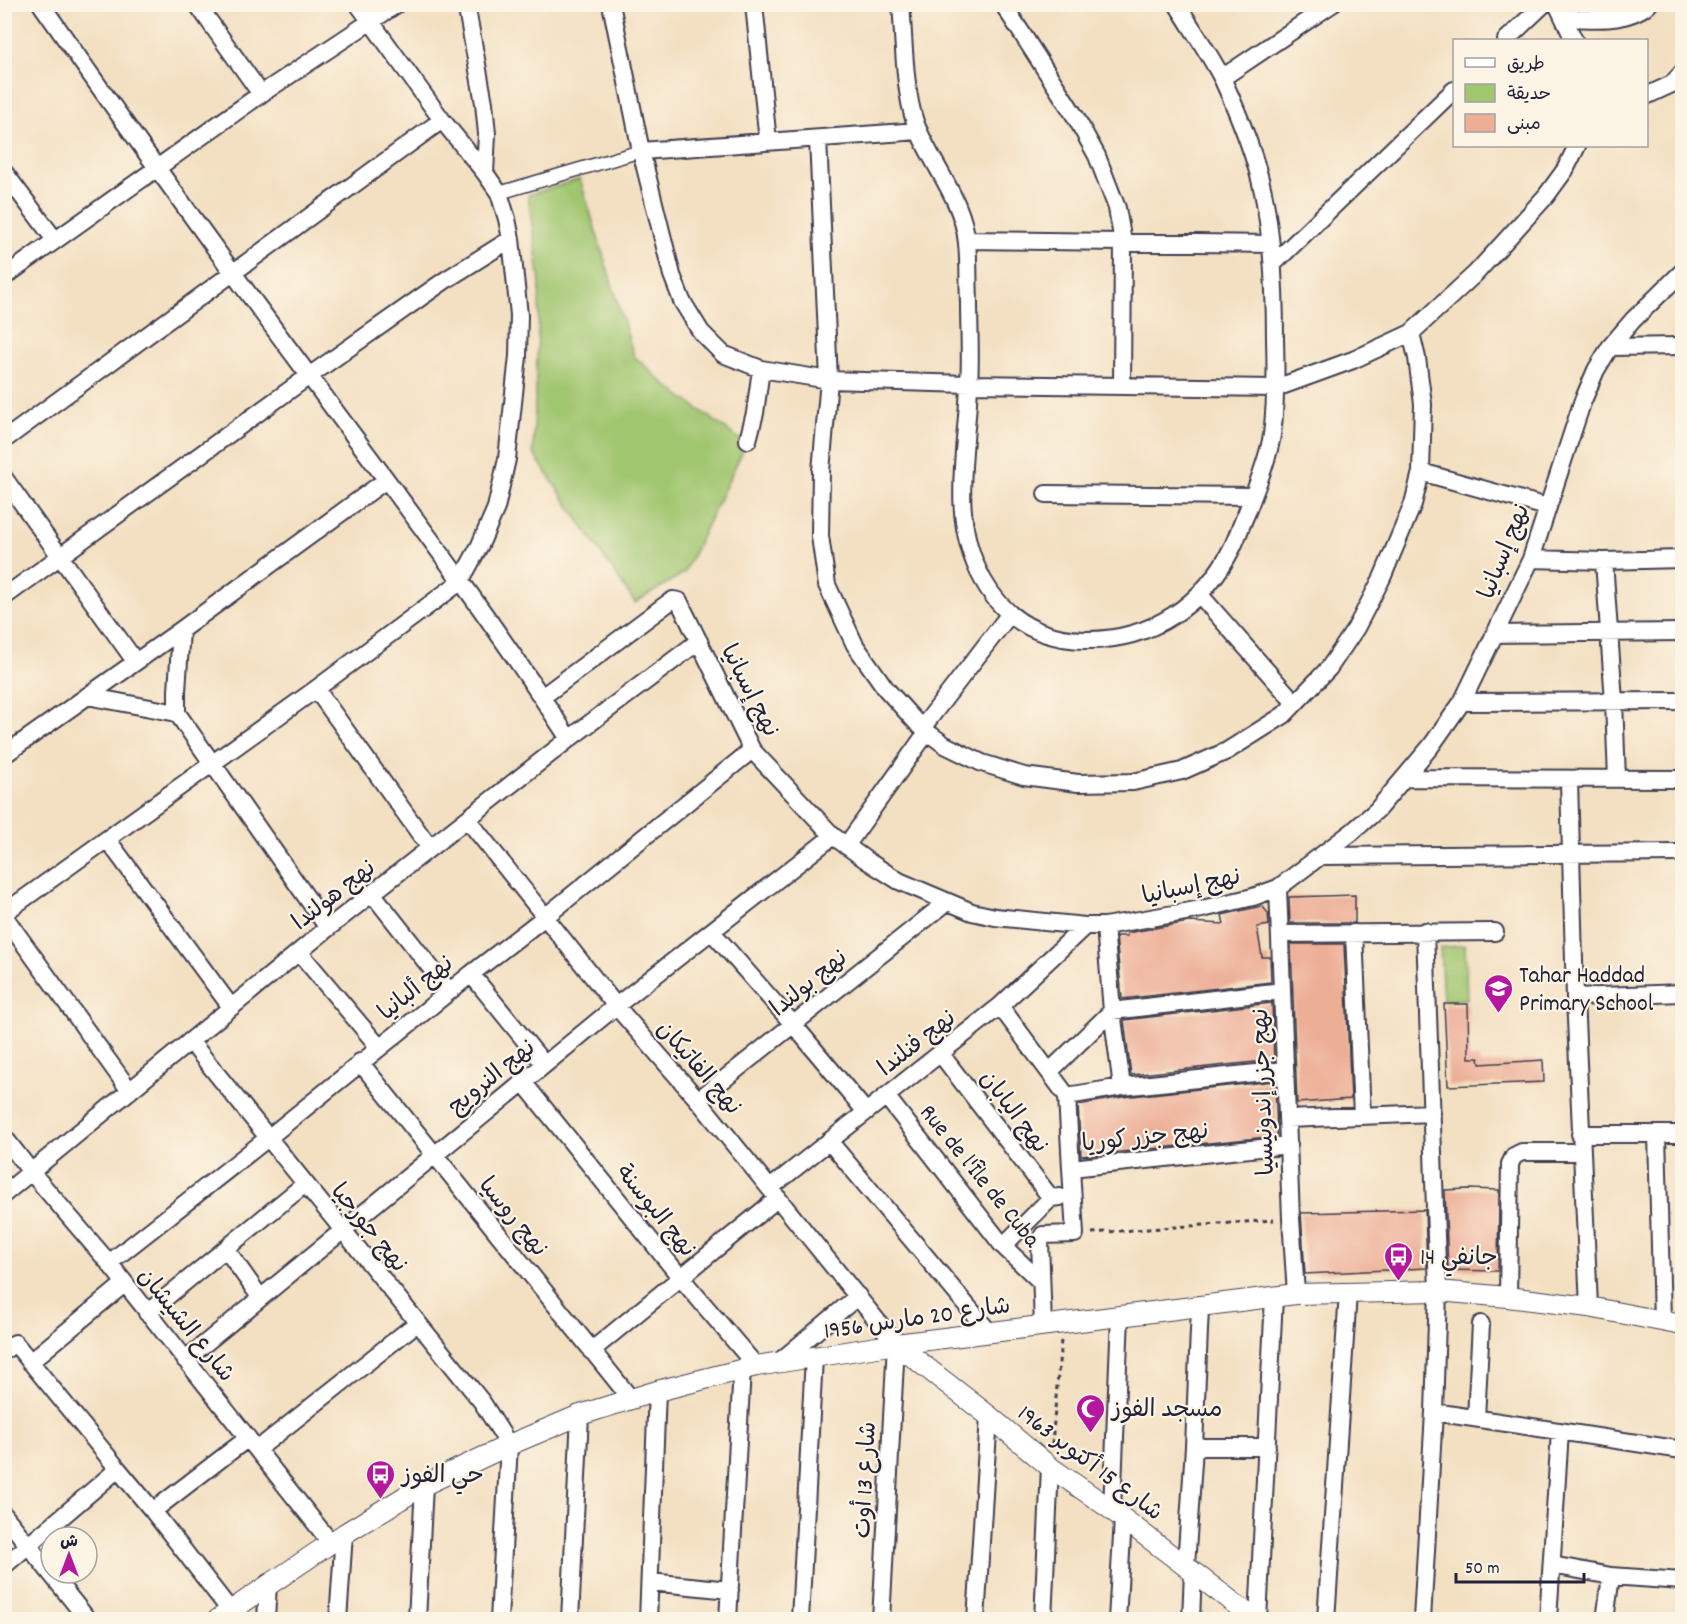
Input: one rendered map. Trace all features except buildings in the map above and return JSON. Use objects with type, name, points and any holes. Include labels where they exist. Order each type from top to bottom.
[{"type":"street","points":[[41,4],[156,168],[460,582],[569,739]]},
{"type":"street","points":[[197,4],[261,94]]},
{"type":"street","points":[[130,1091],[4,915],[460,582],[496,508],[508,449],[519,356],[519,315],[511,239],[499,193],[485,172],[441,120],[358,4]]},
{"type":"street","points":[[4,277],[261,94],[397,4]]},
{"type":"street","points":[[466,4],[486,124],[485,172]]},
{"type":"street","points":[[611,4],[641,151],[672,275],[682,301],[701,332],[723,354],[761,369],[829,380],[1276,388],[1353,360],[1411,333],[1476,273],[1546,196],[1565,170],[1576,147]]},
{"type":"street","points":[[754,4],[768,142]]},
{"type":"street","points":[[901,4],[909,100],[919,131],[951,189],[968,240],[969,384],[962,509],[965,535],[981,577],[993,597],[1009,615],[1053,636],[1080,640],[1106,640],[1133,635],[1160,623],[1200,595],[1232,548],[1253,496],[1271,439],[1276,388],[1273,264],[1263,190],[1237,113],[1222,78],[1177,4]]},
{"type":"street","points":[[1003,4],[1075,116],[1097,156],[1117,208],[1123,242],[1122,386]]},
{"type":"street","points":[[1222,78],[1332,4]]},
{"type":"street","points":[[1507,39],[1544,4]]},
{"type":"street","points":[[1574,39],[1561,11],[1586,11],[1621,18],[1631,16],[1649,4]]},
{"type":"street","points":[[1648,96],[1672,84],[1683,73]]},
{"type":"street","points":[[1273,264],[1453,92]]},
{"type":"street","points":[[4,440],[441,120]]},
{"type":"street","points":[[499,193],[641,151],[919,131]]},
{"type":"street","points":[[818,139],[829,380],[821,471],[820,536],[827,585],[855,645],[886,689],[925,730],[945,745],[982,763],[1024,776],[1078,783],[1133,782],[1182,771],[1227,751],[1284,715],[1329,668],[1356,628],[1382,578],[1413,504],[1421,471],[1423,404],[1411,333]]},
{"type":"street","points":[[4,172],[55,240]]},
{"type":"street","points":[[4,597],[309,376],[444,281],[511,239]]},
{"type":"street","points":[[968,240],[1271,244]]},
{"type":"street","name":"نهج إسبانيا","points":[[542,697],[673,600],[679,601],[752,750],[840,841],[899,880],[972,912],[995,917],[1085,926],[1105,926],[1202,909],[1253,897],[1278,888],[1352,832],[1377,810],[1406,778],[1462,702],[1531,559],[1582,403],[1596,370],[1610,346],[1633,320],[1683,272]]},
{"type":"street","points":[[1610,346],[1683,346]]},
{"type":"street","points":[[748,440],[755,413],[761,369]]},
{"type":"street","points":[[1421,471],[1547,507]]},
{"type":"street","points":[[4,478],[135,661]]},
{"type":"street","points":[[4,755],[182,630],[386,480]]},
{"type":"street","points":[[1046,494],[1253,496]]},
{"type":"street","points":[[1531,559],[1604,561],[1683,559]]},
{"type":"street","points":[[1604,561],[1617,779]]},
{"type":"street","points":[[1200,595],[1295,703]]},
{"type":"street","name":"نهج النرويج","points":[[185,1360],[616,1006],[711,932],[840,841],[1009,615]]},
{"type":"street","points":[[182,630],[177,713],[328,928]]},
{"type":"street","points":[[1494,634],[1683,632]]},
{"type":"street","name":"نهج هولندا","points":[[4,1194],[328,928],[569,739],[699,641]]},
{"type":"street","points":[[316,689],[430,848]]},
{"type":"street","points":[[87,696],[177,713]]},
{"type":"street","points":[[1462,702],[1683,701]]},
{"type":"street","name":"نهج ألبانيا","points":[[109,1263],[752,750]]},
{"type":"street","points":[[1406,778],[1683,779]]},
{"type":"street","points":[[1569,780],[1580,1134],[1589,1307]]},
{"type":"street","name":"نهج الفاتيكان","points":[[468,820],[616,1006],[698,1100],[896,1344]]},
{"type":"street","points":[[107,839],[231,1007]]},
{"type":"street","points":[[1321,856],[1683,853]]},
{"type":"street","name":"نهج جزر إندونيسيا","points":[[1278,888],[1284,1070],[1296,1294]]},
{"type":"street","points":[[372,894],[449,991]]},
{"type":"street","name":"نهج بولندا","points":[[698,1100],[947,902]]},
{"type":"street","name":"نهج فنلندا","points":[[591,1351],[681,1278],[829,1141],[1000,1006],[1085,926]]},
{"type":"street","points":[[1105,926],[1112,1011],[1122,1087]]},
{"type":"street","points":[[1425,931],[1438,1292],[1425,1618]]},
{"type":"street","points":[[711,932],[794,1024],[866,1112]]},
{"type":"street","points":[[1281,934],[1495,932]]},
{"type":"street","points":[[1354,933],[1362,1116]]},
{"type":"street","points":[[299,952],[379,1047]]},
{"type":"street","points":[[471,974],[544,1064]]},
{"type":"street","points":[[1049,1072],[1112,1011],[1282,991]]},
{"type":"street","points":[[1575,997],[1683,993]]},
{"type":"street","points":[[1000,1006],[1067,1096],[1071,1168]]},
{"type":"street","name":"نهج جورجيا","points":[[190,1041],[482,1402],[509,1445]]},
{"type":"street","name":"نهج اليابان","points":[[940,1053],[1051,1198]]},
{"type":"street","name":"نهج روسيا","points":[[360,1062],[631,1399]]},
{"type":"street","points":[[1067,1096],[1122,1087],[1284,1070]]},
{"type":"street","name":"نهج البوسنة","points":[[523,1082],[681,1278],[749,1368]]},
{"type":"street","name":"Rue de l'Île de Cuba","points":[[886,1096],[1003,1245],[1041,1282]]},
{"type":"street","points":[[1287,1119],[1432,1113]]},
{"type":"street","points":[[1580,1134],[1683,1134]]},
{"type":"street","points":[[1657,1134],[1662,1321]]},
{"type":"street","name":"شارع الشيشان","points":[[4,1137],[109,1263],[253,1444],[337,1538]]},
{"type":"street","points":[[829,1141],[989,1332]]},
{"type":"street","name":"نهج جزر كوريا","points":[[1075,1234],[1071,1168],[1289,1145]]},
{"type":"street","points":[[1508,1297],[1510,1164],[1514,1156],[1521,1152],[1581,1152]]},
{"type":"street","points":[[147,1313],[305,1184]]},
{"type":"street","points":[[1003,1245],[1051,1198],[1072,1195]]},
{"type":"street","points":[[1052,1324],[1041,1282],[1041,1237],[1043,1235],[1075,1234]]},
{"type":"street","points":[[226,1249],[260,1297]]},
{"type":"street","points":[[30,1362],[124,1284]]},
{"type":"street","name":"شارع 20 مارس 1956","points":[[223,1614],[337,1538],[424,1485],[509,1445],[580,1415],[657,1391],[749,1368],[896,1344],[1296,1294],[1438,1292],[1508,1297],[1589,1307],[1683,1325]]},
{"type":"street","points":[[1326,1620],[1348,1293]]},
{"type":"street","points":[[778,1363],[858,1296]]},
{"type":"street","points":[[1257,1620],[1274,1297]]},
{"type":"street","points":[[1191,1620],[1190,1569],[1200,1307]]},
{"type":"street","points":[[1117,1620],[1120,1316]]},
{"type":"street","points":[[153,1511],[253,1444],[417,1323]]},
{"type":"street","points":[[1476,1418],[1481,1324]]},
{"type":"street","points":[[8,1341],[30,1362],[153,1511],[223,1614]]},
{"type":"street","name":"شارع 15 أكتوبر 1963","points":[[896,1344],[1050,1467],[1257,1620]]},
{"type":"street","name":"شارع 13 أوت","points":[[881,1620],[896,1344]]},
{"type":"street","points":[[800,1620],[814,1357]]},
{"type":"street","points":[[728,1620],[749,1368]]},
{"type":"street","points":[[648,1620],[657,1391]]},
{"type":"street","points":[[1434,1412],[1683,1450]]},
{"type":"street","points":[[570,1620],[580,1415]]},
{"type":"street","points":[[975,1620],[989,1416]]},
{"type":"street","points":[[1548,1620],[1560,1431]]},
{"type":"street","points":[[499,1620],[509,1445]]},
{"type":"street","points":[[1194,1447],[1267,1447]]},
{"type":"street","points":[[1043,1620],[1050,1467]]},
{"type":"street","points":[[4,1566],[118,1469]]},
{"type":"street","points":[[417,1620],[424,1485]]},
{"type":"street","points":[[4,1515],[88,1620]]},
{"type":"street","points":[[337,1538],[338,1620]]},
{"type":"street","points":[[1552,1565],[1611,1576],[1683,1581]]},
{"type":"street","points":[[1605,1620],[1611,1576]]},
{"type":"street","points":[[650,1582],[730,1590]]},
{"type":"street","points":[[266,1620],[268,1583]]},
{"type":"path","points":[[1075,1234],[1291,1218]]},
{"type":"path","points":[[1050,1467],[1052,1324]]},
{"type":"green space","points":[[580,179],[634,356],[667,386],[746,444],[684,573],[635,603],[533,453],[540,282],[528,195]]},
{"type":"green space","points":[[1465,945],[1467,999],[1443,1001],[1440,948]]},
{"type":"place","name":"Tahar Haddad Primary School","points":[[1498,1014]]},
{"type":"place","name":"14 جانفي","points":[[1399,1282]]},
{"type":"place","name":"مسجد الفوز","points":[[1091,1434]]},
{"type":"place","name":"حي الفوز","points":[[381,1500]]}]
